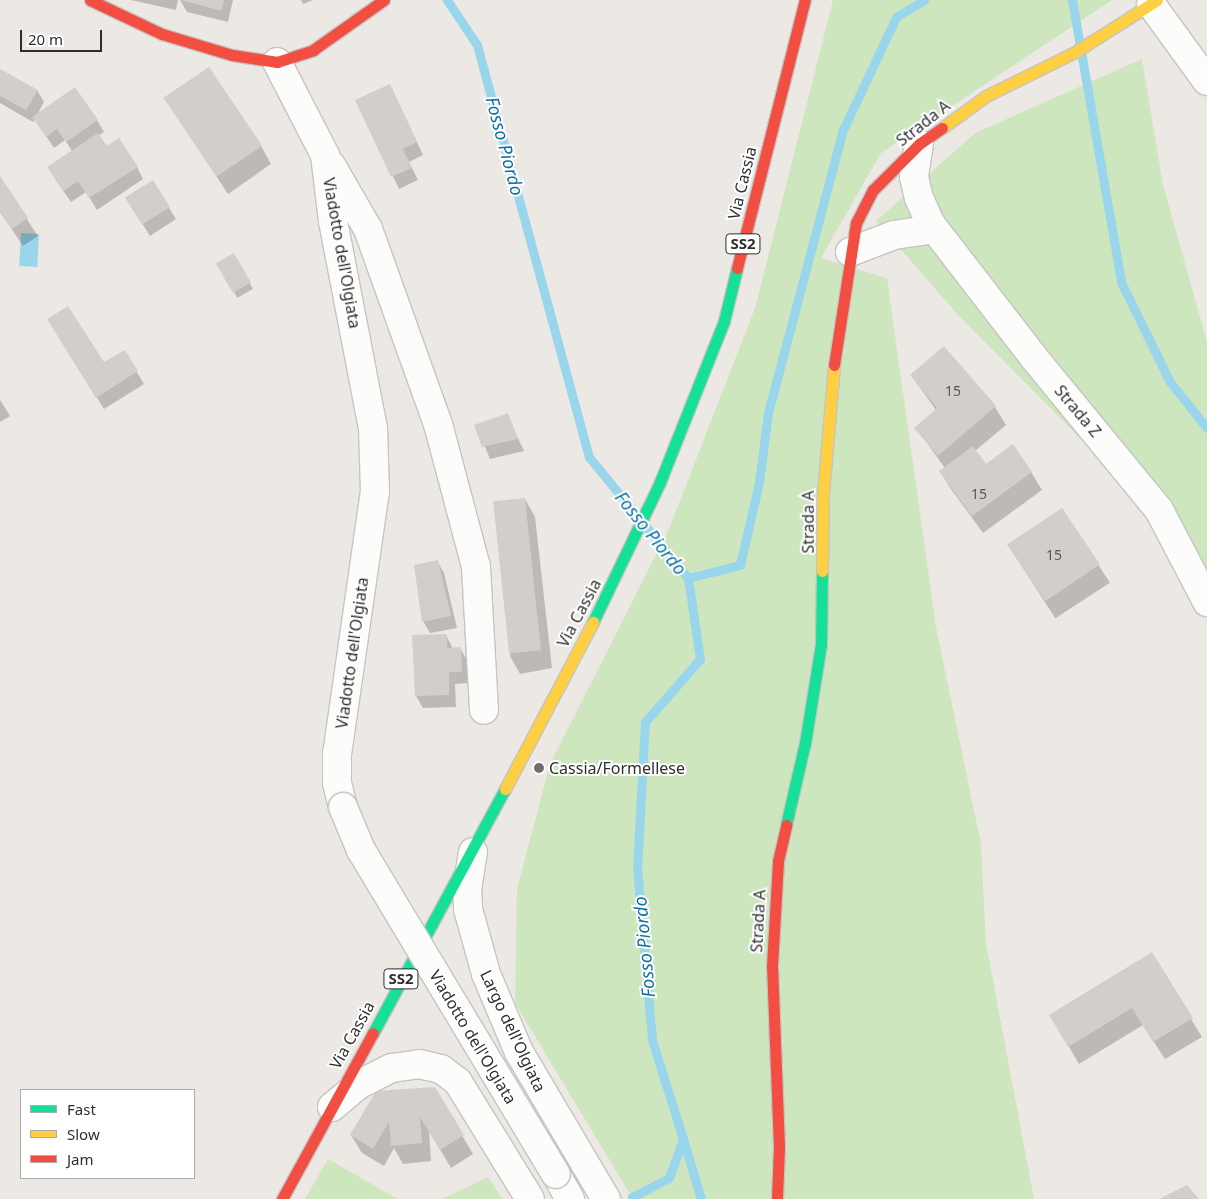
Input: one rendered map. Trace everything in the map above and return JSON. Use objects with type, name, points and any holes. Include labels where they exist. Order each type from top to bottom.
[{"type":"street","points":[[90,0],[162,34],[232,55],[277,62],[313,50],[384,0]]},
{"type":"street","name":"Via Cassia","points":[[282,1199],[474,847],[616,578],[660,482],[724,321],[805,0]]},
{"type":"street","points":[[1154,2],[1207,81]]},
{"type":"street","name":"Strada A","points":[[777,1199],[779,1148],[772,966],[778,861],[807,735],[821,644],[827,432],[850,252],[856,223],[866,201],[880,181],[919,144],[986,96],[1075,52],[1154,2]]},
{"type":"street","name":"Viadotto dell'Olgiata","points":[[277,62],[325,155],[333,221],[360,347],[374,437],[375,491],[337,754],[337,783],[343,807],[361,850],[570,1199]]},
{"type":"street","name":"Strada Z","points":[[919,144],[914,177],[917,192],[934,229],[1034,359],[1159,510],[1207,602]]},
{"type":"street","points":[[325,155],[368,229],[438,424],[476,568],[484,710]]},
{"type":"street","points":[[850,252],[894,235],[934,229]]},
{"type":"street","name":"Largo dell'Olgiata","points":[[474,847],[468,874],[468,908],[486,974],[523,1060],[606,1199]]},
{"type":"street","points":[[329,1110],[358,1085],[380,1072],[411,1064],[440,1069],[458,1082],[530,1199]]},
{"type":"green space","points":[[833,0],[1112,0],[881,153],[821,258],[887,278],[936,627],[981,844],[986,943],[1034,1199],[633,1199],[515,1003],[517,889],[550,764],[669,529],[755,308]]},
{"type":"green space","points":[[1142,59],[1163,185],[1207,342],[1207,599],[1172,531],[958,315],[876,221],[975,133]]},
{"type":"green space","points":[[328,1159],[398,1199],[305,1199]]},
{"type":"green space","points":[[488,1177],[502,1199],[442,1199]]},
{"type":"water","points":[[21,233],[39,234],[37,267],[19,266]]},
{"type":"building","points":[[180,0],[224,0],[222,11]]},
{"type":"building","points":[[209,67],[262,146],[217,177],[163,98]]},
{"type":"building","points":[[0,69],[38,90],[26,110],[0,96]]},
{"type":"building","points":[[390,84],[417,142],[403,149],[412,168],[391,177],[355,100]]},
{"type":"building","points":[[75,87],[98,120],[66,142],[57,129],[46,137],[32,117]]},
{"type":"building","points":[[98,133],[107,146],[119,138],[138,167],[89,198],[78,181],[63,191],[47,167]]},
{"type":"building","points":[[0,176],[28,218],[12,229],[0,211]]},
{"type":"building","points":[[153,180],[170,207],[142,225],[125,197]]},
{"type":"building","points":[[234,253],[251,282],[233,293],[216,264]]},
{"type":"building","points":[[68,306],[104,362],[125,350],[138,371],[96,398],[47,319]]},
{"type":"building","points":[[944,346],[996,406],[938,456],[914,428],[937,408],[910,375]]},
{"type":"building","points":[[508,413],[518,439],[482,447],[474,425]]},
{"type":"building","points":[[1013,444],[1032,472],[972,516],[939,471],[973,446],[986,464]]},
{"type":"building","points":[[525,498],[541,650],[509,654],[493,501]]},
{"type":"building","points":[[1062,508],[1100,564],[1045,601],[1007,545]]},
{"type":"building","points":[[438,560],[451,616],[422,622],[414,565]]},
{"type":"building","points":[[447,634],[447,648],[461,647],[462,672],[449,672],[449,695],[415,696],[412,635]]},
{"type":"building","points":[[1152,952],[1193,1018],[1153,1042],[1132,1008],[1068,1047],[1049,1015]]},
{"type":"building","points":[[435,1087],[464,1135],[440,1150],[420,1117],[422,1143],[391,1146],[389,1122],[373,1149],[350,1135],[376,1091]]},
{"type":"building","points":[[1187,1185],[1199,1199],[1159,1199]]},
{"type":"waterway","name":"Fosso Piordo","points":[[447,0],[477,45],[589,457],[688,578],[700,659],[645,722],[637,868],[652,1040],[683,1139],[669,1178],[632,1197]]},
{"type":"waterway","points":[[688,578],[740,565],[759,482],[768,413],[842,132],[896,17],[924,0]]},
{"type":"waterway","points":[[1072,0],[1121,282],[1170,382],[1207,428]]},
{"type":"waterway","points":[[683,1139],[701,1199]]},
{"type":"traffic: fast","points":[[593,622],[660,482],[724,321],[737,268]]},
{"type":"traffic: fast","points":[[786,825],[805,743],[821,644],[822,571]]},
{"type":"traffic: fast","points":[[373,1033],[505,789]]},
{"type":"traffic: slow","points":[[942,128],[986,96],[1075,52],[1157,0]]},
{"type":"traffic: slow","points":[[822,571],[823,494],[834,365]]},
{"type":"traffic: slow","points":[[505,789],[593,622]]},
{"type":"traffic: jam","points":[[90,0],[162,34],[232,55],[277,62],[313,50],[384,0]]},
{"type":"traffic: jam","points":[[737,268],[805,0]]},
{"type":"traffic: jam","points":[[834,365],[856,223],[873,190],[919,144],[942,128]]},
{"type":"traffic: jam","points":[[777,1199],[779,1147],[772,966],[778,861],[786,825]]},
{"type":"traffic: jam","points":[[282,1199],[373,1033]]},
{"type":"place","name":"Cassia/Formellese","points":[[539,768]]}]
